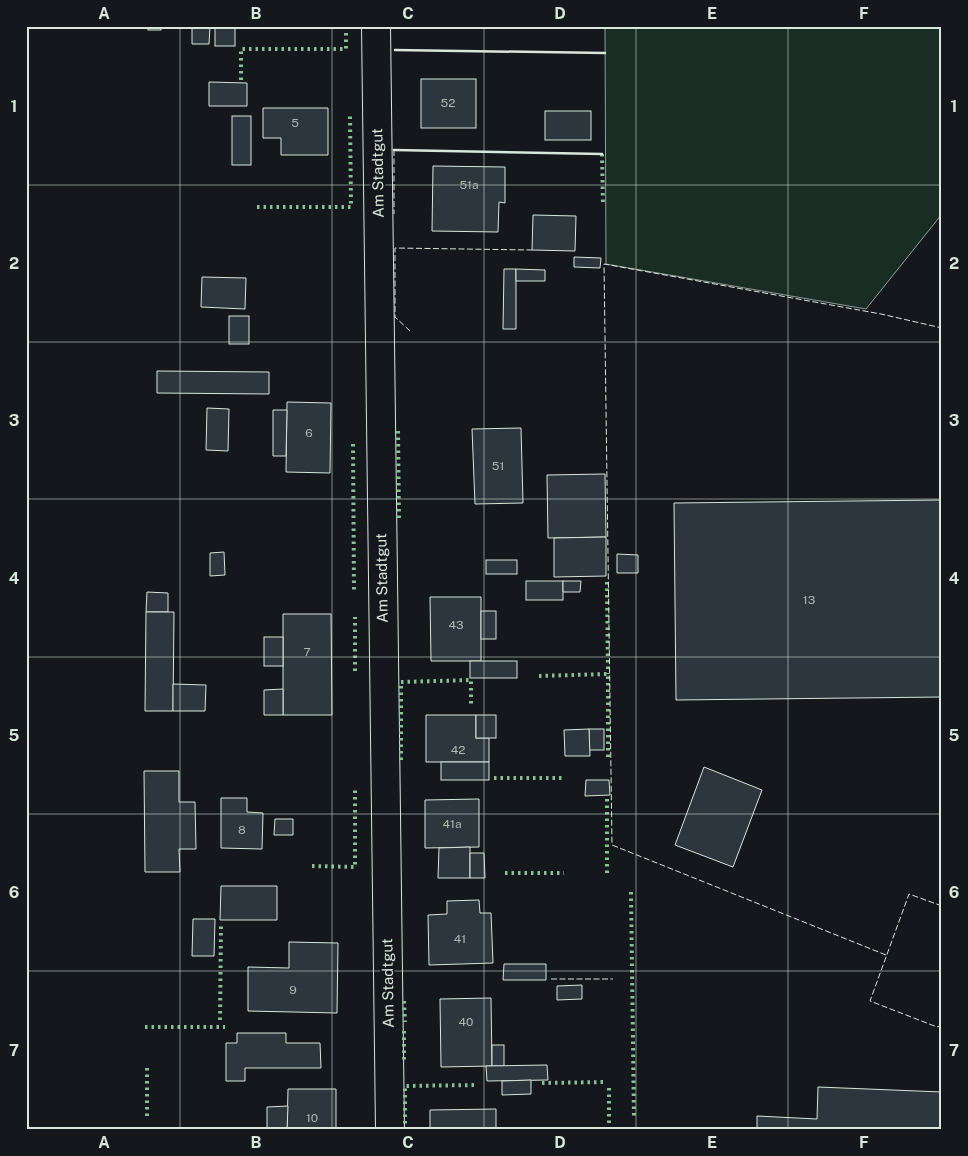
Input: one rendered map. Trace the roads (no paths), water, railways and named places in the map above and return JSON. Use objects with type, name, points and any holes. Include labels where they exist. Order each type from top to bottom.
[{"type":"street","name":"Am Stadtgut","points":[[376,26],[390,1130]]}]
